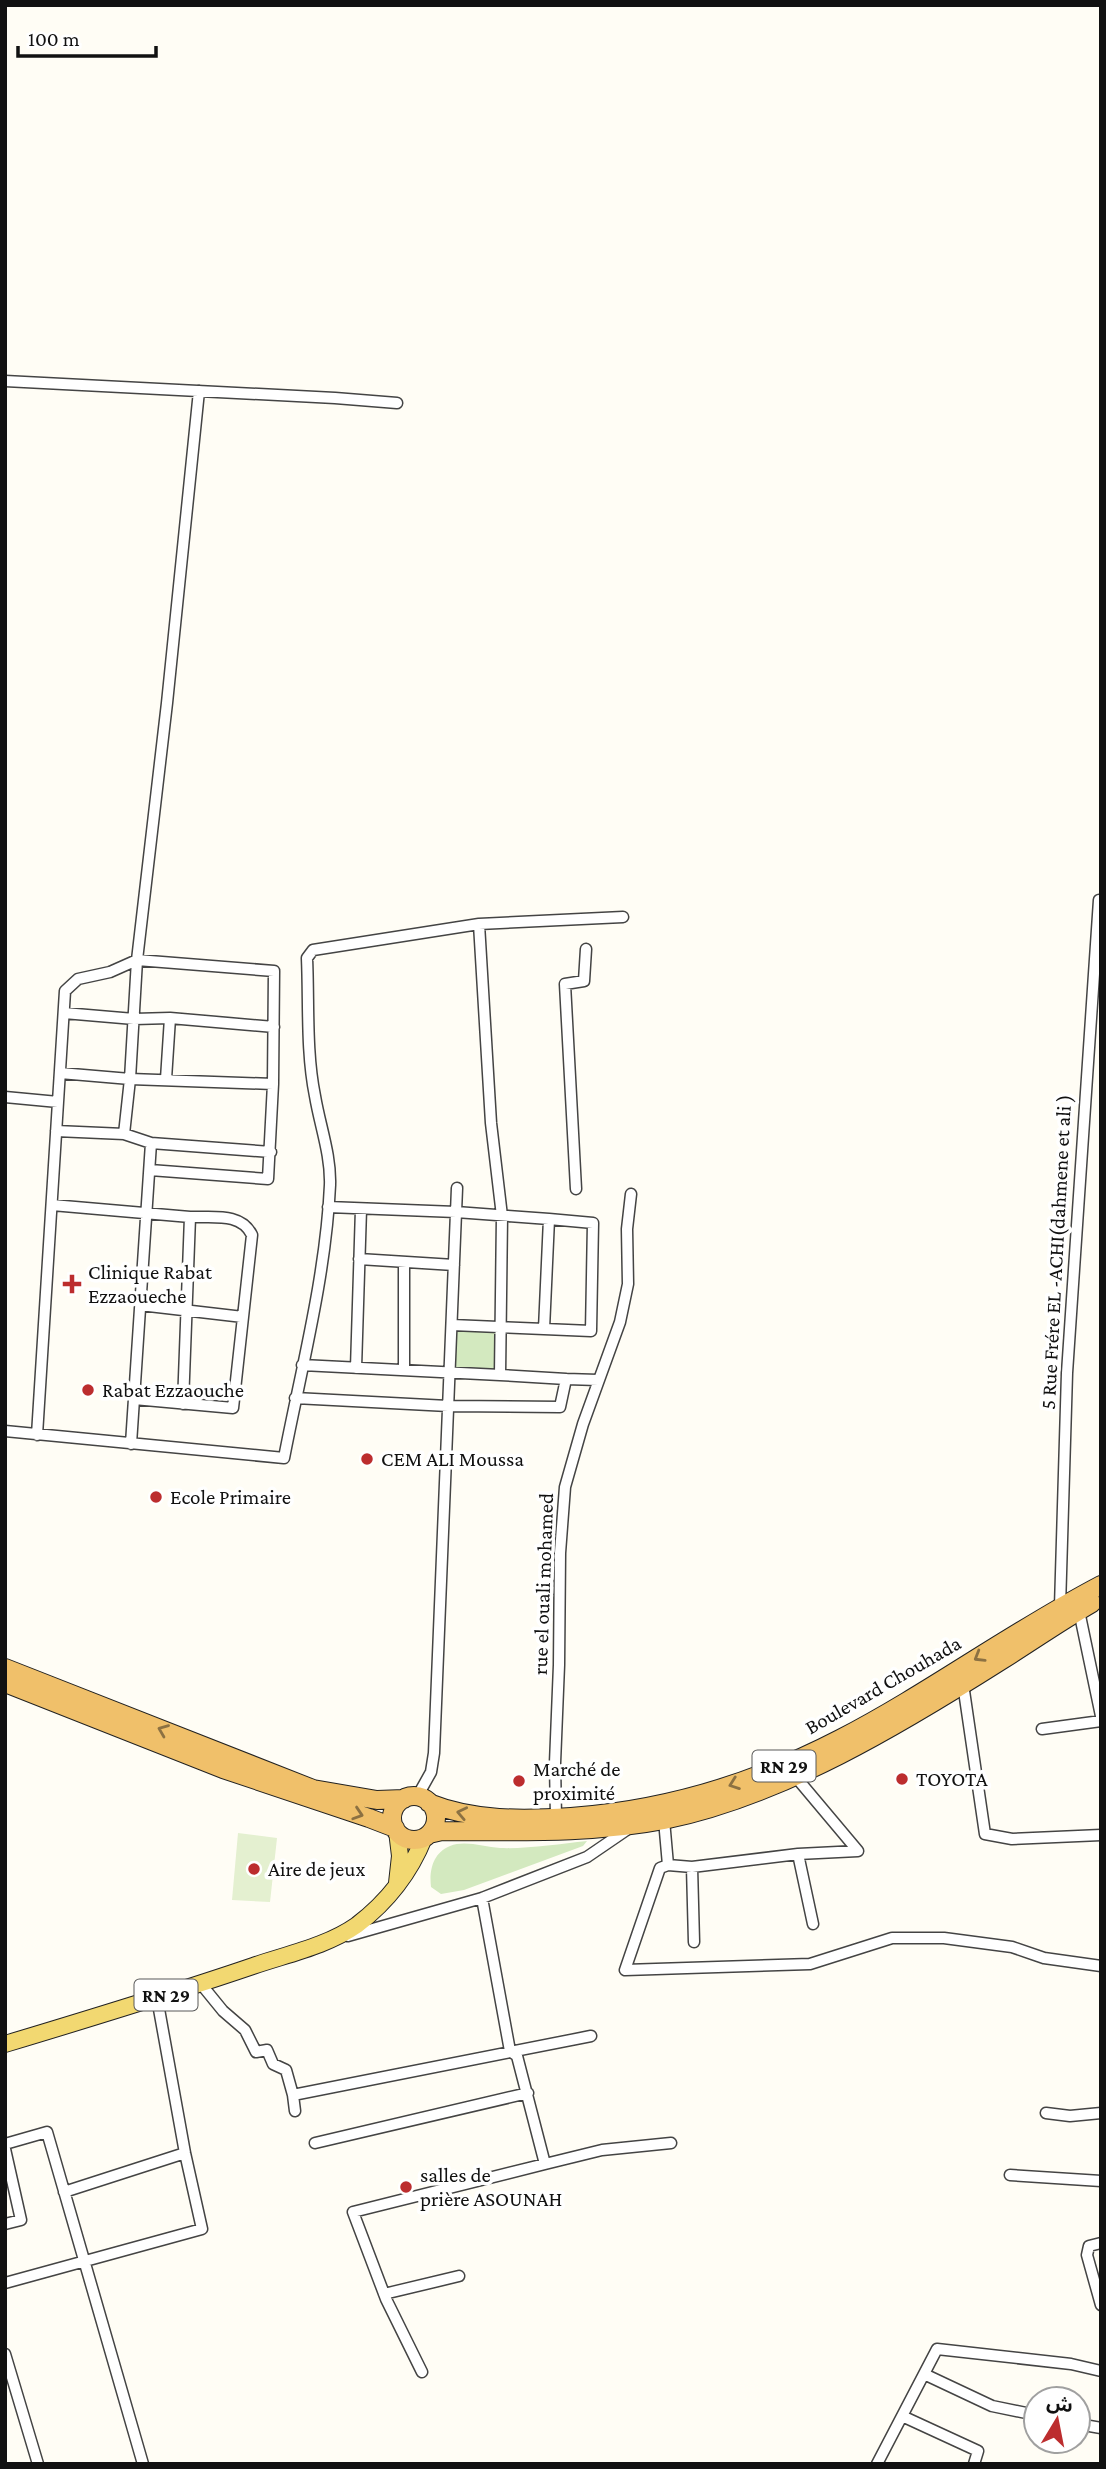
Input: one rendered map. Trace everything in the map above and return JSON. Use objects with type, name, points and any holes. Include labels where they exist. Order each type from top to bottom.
[{"type":"highway","name":"Boulevard Chouhada","points":[[417,1800],[465,1815],[490,1818],[556,1818],[662,1806],[718,1790],[787,1765],[840,1739],[1072,1605],[1101,1585]]},
{"type":"highway","name":"RN 29","points":[[426,1836],[442,1831],[600,1829],[664,1820],[720,1805],[795,1776],[888,1727],[963,1684],[1072,1605],[1101,1598]]},
{"type":"highway","name":"RN 29","points":[[5,1668],[313,1789],[377,1800],[417,1800]]},
{"type":"highway","points":[[5,1684],[223,1769],[369,1818],[396,1830],[410,1840],[426,1836],[435,1822],[433,1808],[417,1800],[398,1803],[392,1815],[396,1830]]},
{"type":"main road","points":[[396,1830],[400,1866],[396,1888]]},
{"type":"main road","points":[[396,1888],[414,1863],[426,1836]]},
{"type":"main road","name":"RN 29","points":[[5,2045],[325,1942],[358,1924],[396,1888]]},
{"type":"street","points":[[5,381],[397,404]]},
{"type":"street","points":[[124,1134],[137,960],[199,391]]},
{"type":"street","name":"5 Rue Frére EL -ACHI(dahmene et ali )","points":[[1099,900],[1067,1373],[1072,1605],[1101,1719]]},
{"type":"street","points":[[5,1431],[284,1458],[323,1256],[330,1183],[310,1057],[307,958],[313,950],[479,923],[623,917]]},
{"type":"street","points":[[479,923],[491,1123],[502,1216],[500,1375]]},
{"type":"street","points":[[576,1189],[565,984],[584,981],[586,949]]},
{"type":"street","points":[[37,1435],[65,991],[78,979],[110,972],[137,960],[274,971],[273,1084],[268,1179],[150,1170]]},
{"type":"street","points":[[64,1013],[274,1027]]},
{"type":"street","points":[[166,1079],[170,1018]]},
{"type":"street","points":[[60,1073],[130,1079],[273,1084]]},
{"type":"street","points":[[5,1097],[58,1102]]},
{"type":"street","points":[[56,1131],[124,1134],[151,1143],[271,1152]]},
{"type":"street","points":[[131,1444],[151,1143]]},
{"type":"street","points":[[417,1800],[431,1772],[434,1752],[457,1188]]},
{"type":"street","name":"rue el ouali mohamed","points":[[556,1818],[560,1553],[565,1487],[583,1424],[616,1332],[628,1284],[627,1229],[631,1194]]},
{"type":"street","points":[[51,1205],[238,1219],[247,1225],[252,1236],[233,1408],[134,1399]]},
{"type":"street","points":[[328,1207],[456,1212],[593,1223],[591,1331]]},
{"type":"street","points":[[356,1368],[360,1209]]},
{"type":"street","points":[[183,1404],[190,1217]]},
{"type":"street","points":[[544,1329],[550,1219]]},
{"type":"street","points":[[359,1259],[454,1265]]},
{"type":"street","points":[[404,1262],[404,1370]]},
{"type":"street","points":[[140,1305],[243,1317]]},
{"type":"street","points":[[452,1325],[616,1332]]},
{"type":"street","points":[[302,1365],[598,1380]]},
{"type":"street","points":[[295,1398],[448,1406],[560,1407],[566,1379]]},
{"type":"street","points":[[963,1684],[985,1834],[1012,1839],[1101,1835]]},
{"type":"street","points":[[1042,1729],[1101,1719]]},
{"type":"street","points":[[795,1776],[858,1851],[798,1854],[692,1867],[668,1865],[660,1868],[625,1969],[810,1964],[892,1938],[944,1938],[1012,1947],[1044,1958],[1101,1966]]},
{"type":"street","points":[[664,1820],[668,1865]]},
{"type":"street","points":[[325,1942],[482,1898],[587,1857],[636,1824]]},
{"type":"street","points":[[798,1854],[813,1924]]},
{"type":"street","points":[[692,1867],[694,1942]]},
{"type":"street","points":[[482,1898],[510,2051],[517,2056],[545,2164]]},
{"type":"street","points":[[201,1984],[223,2011],[244,2030],[256,2052],[267,2050],[273,2064],[286,2070],[295,2111]]},
{"type":"street","points":[[5,2283],[202,2229],[185,2153],[157,1998]]},
{"type":"street","points":[[293,2095],[591,2036]]},
{"type":"street","points":[[315,2143],[528,2093]]},
{"type":"street","points":[[1046,2113],[1070,2116],[1101,2113]]},
{"type":"street","points":[[5,2224],[21,2220],[5,2147],[47,2132],[143,2464]]},
{"type":"street","points":[[422,2372],[384,2294],[353,2212],[602,2150],[671,2143]]},
{"type":"street","points":[[64,2192],[185,2153]]},
{"type":"street","points":[[1010,2175],[1101,2181]]},
{"type":"street","points":[[1101,2243],[1089,2246],[1087,2255],[1101,2305]]},
{"type":"street","points":[[384,2294],[459,2276]]},
{"type":"street","points":[[877,2464],[937,2349],[1071,2364],[1101,2371]]},
{"type":"street","points":[[5,2354],[38,2464]]},
{"type":"street","points":[[924,2374],[992,2406],[1022,2412]]},
{"type":"street","points":[[902,2416],[978,2451],[974,2464]]},
{"type":"green space","points":[[454,1327],[496,1329],[497,1371],[453,1369]]},
{"type":"green space","name":"Aire de jeux","points":[[238,1833],[277,1838],[270,1902],[232,1900]]},
{"type":"green space","points":[[587,1841],[583,1846],[464,1890],[441,1894],[431,1887],[433,1863],[444,1849],[456,1844],[521,1848]]},
{"type":"place","name":"Clinique Rabat Ezzaoueche","points":[[72,1284]]},
{"type":"place","name":"Rabat Ezzaouche","points":[[88,1390]]},
{"type":"place","name":"CEM ALI Moussa","points":[[367,1459]]},
{"type":"place","name":"Ecole Primaire","points":[[156,1497]]},
{"type":"place","name":"TOYOTA","points":[[902,1779]]},
{"type":"place","name":"Marché de proximité","points":[[519,1781]]},
{"type":"place","name":"Aire de jeux","points":[[254,1869]]},
{"type":"place","name":"salles de prière ASOUNAH","points":[[406,2187]]}]
